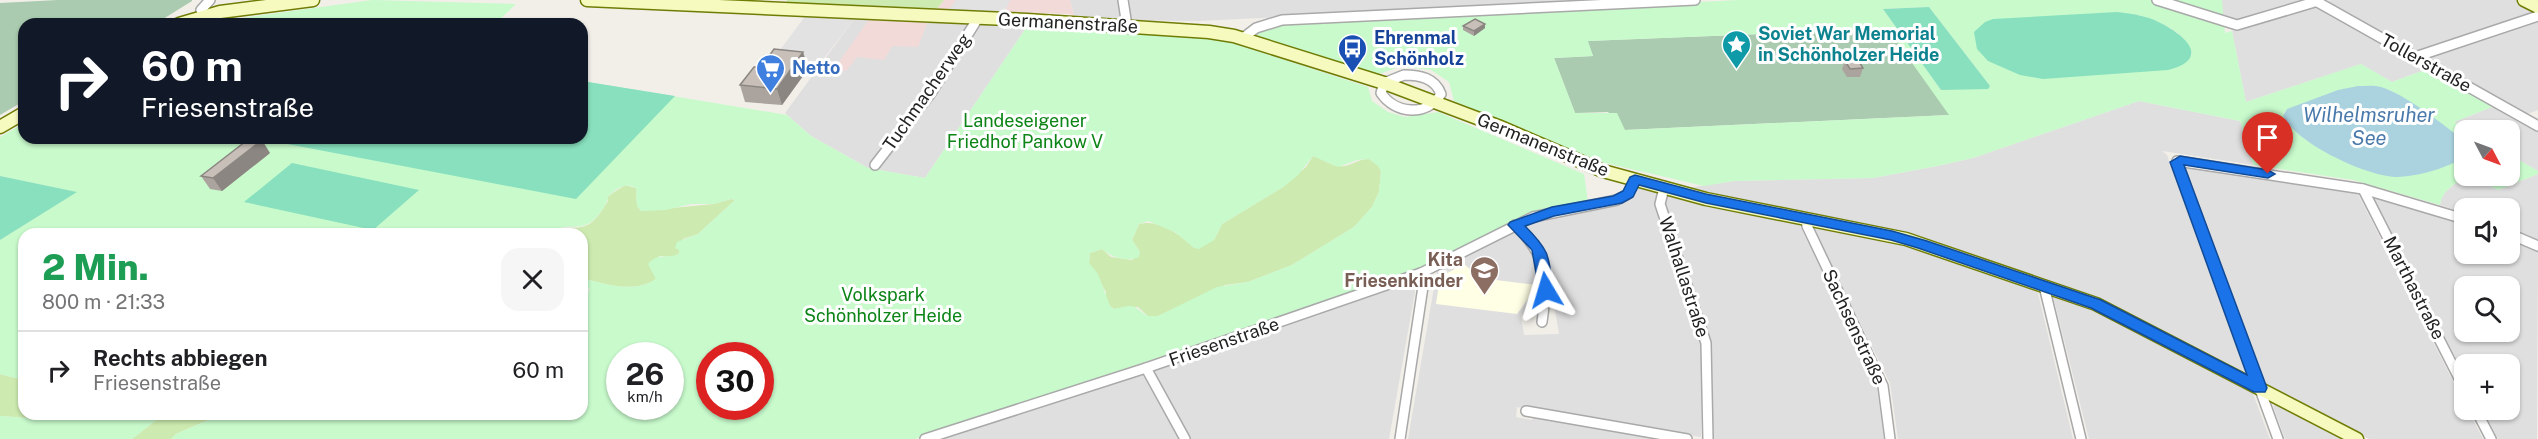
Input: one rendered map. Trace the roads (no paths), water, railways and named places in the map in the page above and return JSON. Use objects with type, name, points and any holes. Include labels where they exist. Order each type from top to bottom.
[{"type":"main road","points":[[196,18],[313,0]]},
{"type":"main road","name":"Germanenstraße","points":[[587,0],[1127,26],[1209,32],[1243,38],[1384,83],[1592,166],[1635,180],[1724,203],[1906,239],[2096,304],[2357,439]]},
{"type":"main road","points":[[2524,0],[2538,7]]},
{"type":"main road","points":[[0,127],[18,116]]},
{"type":"street","points":[[204,15],[201,10],[210,0]]},
{"type":"street","points":[[1123,0],[1127,26]]},
{"type":"street","points":[[1243,38],[1256,28],[1282,20],[1563,3],[1695,0]]},
{"type":"street","points":[[2157,0],[2237,25],[2317,0]]},
{"type":"street","name":"Tollerstraße","points":[[2317,0],[2538,126]]},
{"type":"street","points":[[2415,57],[2538,16]]},
{"type":"street","name":"Tuchmacherweg","points":[[875,165],[931,93],[978,18]]},
{"type":"street","points":[[1396,76],[1421,76],[1438,86],[1441,94],[1437,103],[1419,110],[1393,106],[1383,97],[1384,83],[1396,76]]},
{"type":"street","points":[[2526,119],[2538,114]]},
{"type":"street","points":[[2278,439],[2177,162],[2180,160],[2363,189],[2454,216]]},
{"type":"street","name":"Friesenstraße","points":[[925,439],[1146,368],[1421,273],[1515,225],[1552,212],[1617,200],[1628,194],[1635,180]]},
{"type":"street","name":"Walhallastraße","points":[[1664,188],[1660,204],[1706,343],[1708,439]]},
{"type":"street","name":"Marthastraße","points":[[2363,189],[2454,368]]},
{"type":"street","name":"Sachsenstraße","points":[[1806,219],[1807,226],[1883,386],[1890,439]]},
{"type":"street","points":[[1515,225],[1530,238],[1542,256],[1546,290],[1542,322]]},
{"type":"street","points":[[2520,238],[2538,246]]},
{"type":"street","points":[[1400,439],[1424,280],[1421,273]]},
{"type":"street","points":[[2044,286],[2081,439]]},
{"type":"street","points":[[1146,368],[1185,439]]},
{"type":"street","points":[[1526,411],[1687,439]]},
{"type":"street","points":[[2481,420],[2491,439]]},
{"type":"water","name":"Wilhelmsruher See","points":[[2373,86],[2390,90],[2401,96],[2454,133],[2454,162],[2424,173],[2398,177],[2385,176],[2352,165],[2318,148],[2291,127],[2283,116],[2287,109],[2338,90]]},
{"type":"place","name":"Soviet War Memorial in Schönholzer Heide","points":[[1737,70]]},
{"type":"place","name":"Ehrenmal Schönholz","points":[[1353,74]]},
{"type":"place","name":"Netto","points":[[771,94]]},
{"type":"place","name":"Kita Friesenkinder","points":[[1484,296]]},
{"type":"park label","name":"Landeseigener Friedhof Pankow V","points":[[1025,131]]},
{"type":"park label","name":"Volkspark Schönholzer Heide","points":[[883,305]]}]
